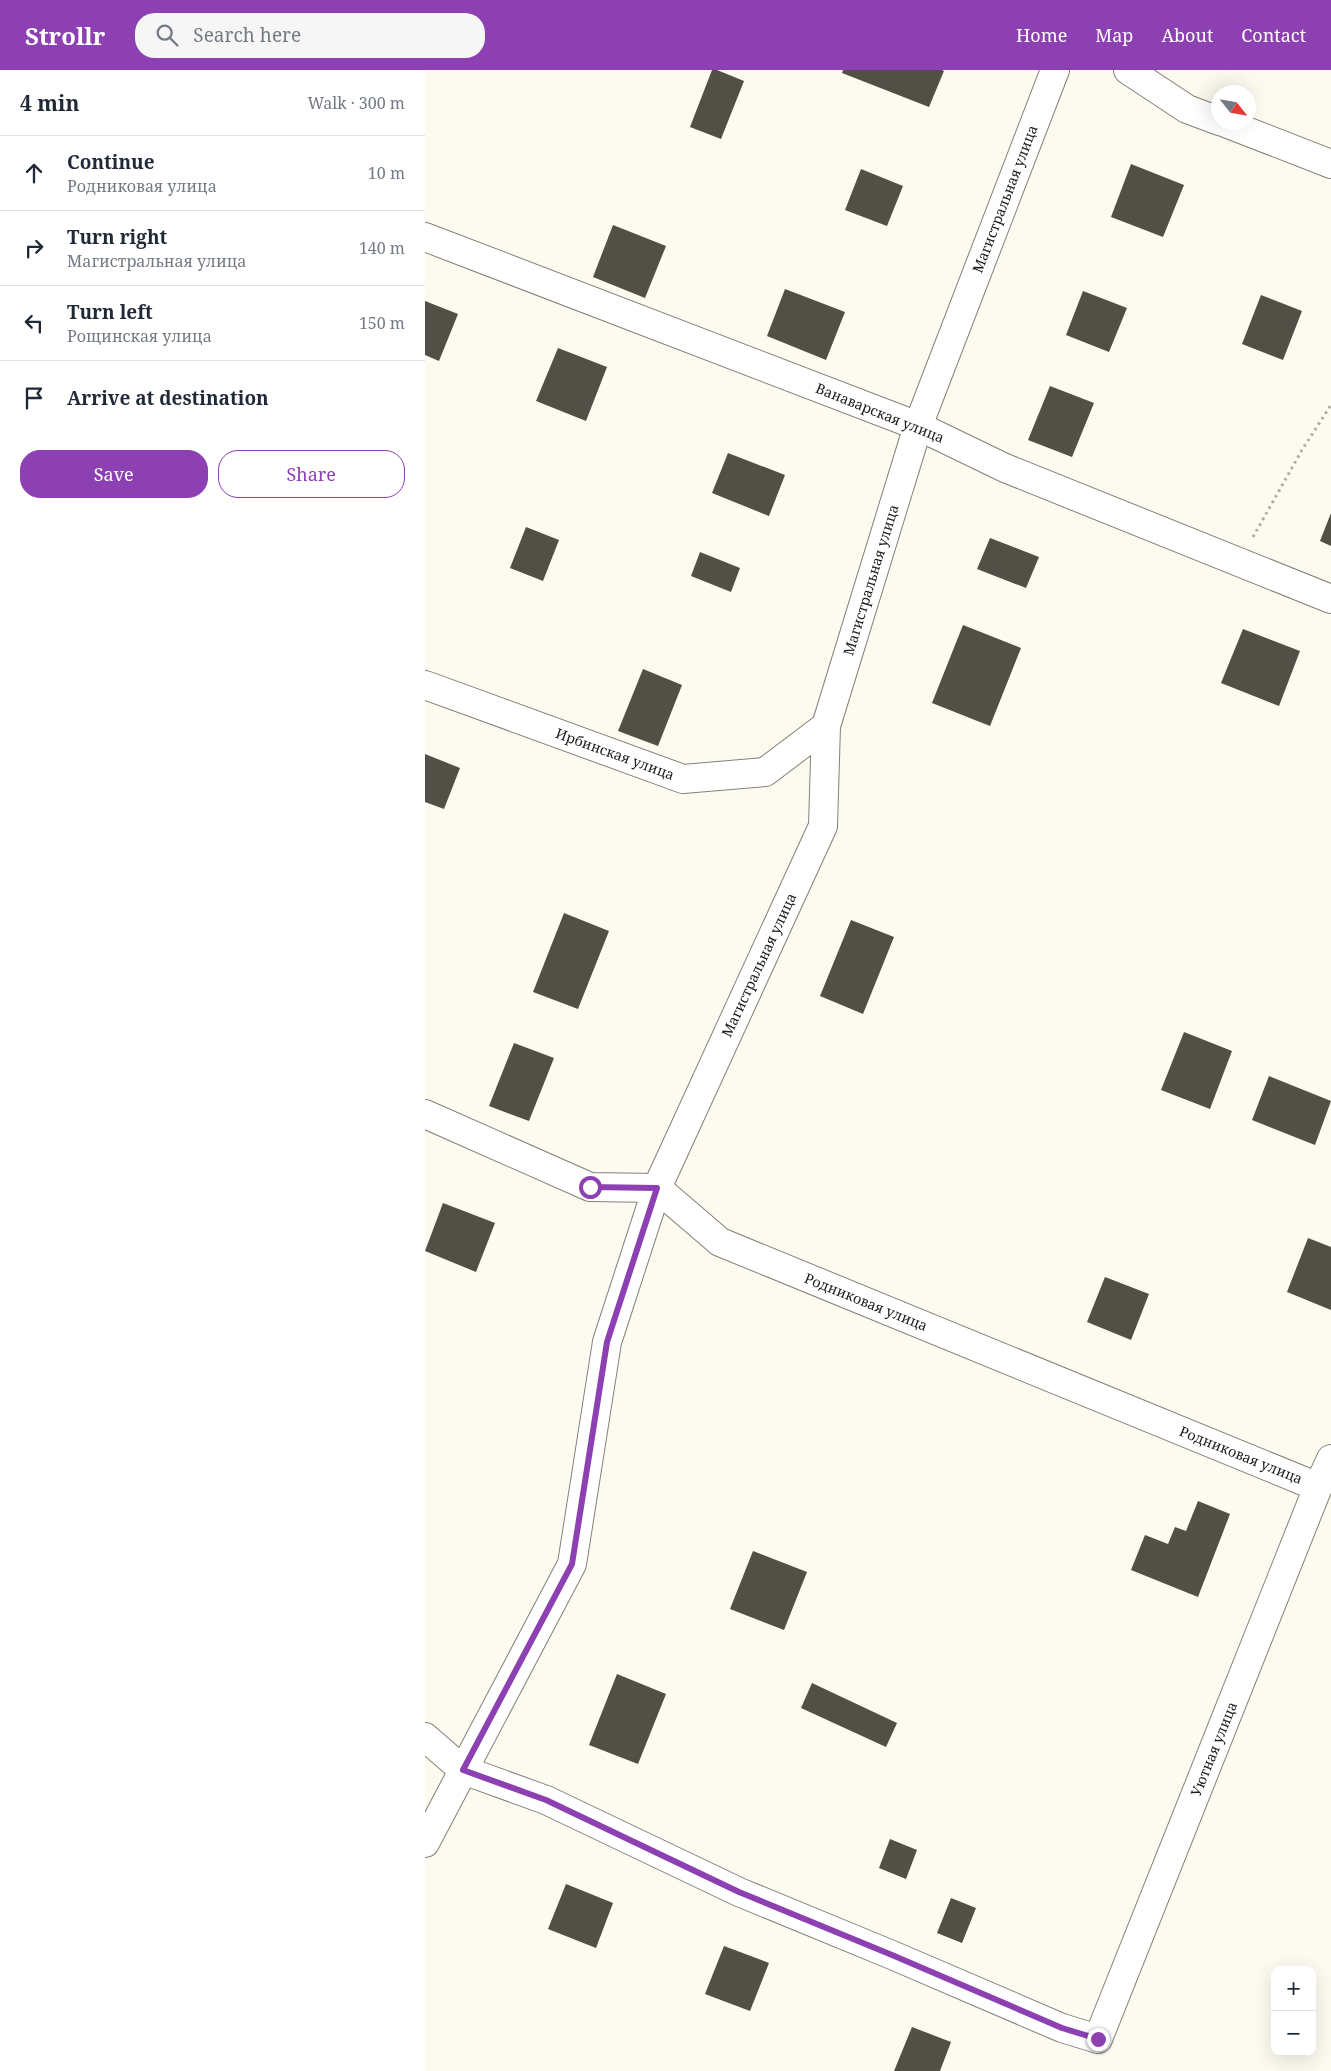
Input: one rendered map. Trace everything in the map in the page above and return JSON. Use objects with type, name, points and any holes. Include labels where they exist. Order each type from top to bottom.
[{"type":"street","name":"Магистральная улица","points":[[425,1843],[572,1564],[607,1342],[657,1188],[823,826],[827,726],[918,426],[1055,70]]},
{"type":"street","points":[[1128,70],[1187,109],[1211,118]]},
{"type":"street","points":[[1244,130],[1331,164]]},
{"type":"street","name":"Ванаварская улица","points":[[425,237],[918,426],[1005,468],[1331,599]]},
{"type":"street","name":"Ирбинская улица","points":[[425,685],[683,779],[765,772],[827,726]]},
{"type":"street","points":[[425,1114],[590,1187],[657,1188]]},
{"type":"street","name":"Родниковая улица","points":[[657,1188],[720,1242],[1318,1487]]},
{"type":"street","name":"Уютная улица","points":[[463,1770],[546,1800],[739,1892],[1062,2028],[1098,2039],[1318,1487],[1331,1459]]},
{"type":"street","points":[[425,1737],[463,1770]]},
{"type":"path","points":[[1239,562],[1302,450],[1331,405]]},
{"type":"building","points":[[712,70],[717,70],[744,81],[721,139],[690,127]]},
{"type":"building","points":[[843,70],[944,71],[929,107],[842,73]]},
{"type":"building","points":[[1131,164],[1184,185],[1163,237],[1111,217]]},
{"type":"building","points":[[861,169],[903,186],[887,226],[845,210]]},
{"type":"building","points":[[613,225],[666,246],[645,298],[593,277]]},
{"type":"building","points":[[785,289],[845,312],[826,360],[767,336]]},
{"type":"building","points":[[1083,291],[1127,308],[1109,352],[1066,335]]},
{"type":"building","points":[[1261,295],[1302,311],[1283,360],[1242,344]]},
{"type":"building","points":[[425,301],[458,314],[439,361],[425,355]]},
{"type":"building","points":[[558,348],[607,367],[586,421],[536,401]]},
{"type":"building","points":[[1050,386],[1094,403],[1072,457],[1028,440]]},
{"type":"building","points":[[728,453],[785,475],[769,516],[712,493]]},
{"type":"building","points":[[1331,513],[1331,546],[1320,541]]},
{"type":"building","points":[[526,527],[559,540],[543,581],[510,568]]},
{"type":"building","points":[[990,538],[1039,557],[1026,588],[977,569]]},
{"type":"building","points":[[700,552],[740,568],[731,592],[691,576]]},
{"type":"building","points":[[963,625],[1021,648],[990,726],[932,703]]},
{"type":"building","points":[[1243,629],[1300,651],[1279,706],[1221,683]]},
{"type":"building","points":[[643,669],[682,685],[658,746],[618,731]]},
{"type":"building","points":[[425,754],[460,768],[444,809],[425,802]]},
{"type":"building","points":[[564,913],[609,931],[578,1009],[533,992]]},
{"type":"building","points":[[851,920],[894,937],[863,1014],[820,996]]},
{"type":"building","points":[[1184,1032],[1232,1051],[1210,1109],[1161,1090]]},
{"type":"building","points":[[514,1043],[554,1058],[529,1121],[489,1106]]},
{"type":"building","points":[[1269,1076],[1331,1101],[1315,1145],[1252,1120]]},
{"type":"building","points":[[443,1203],[495,1223],[476,1272],[425,1251]]},
{"type":"building","points":[[1308,1238],[1331,1247],[1331,1310],[1287,1292]]},
{"type":"building","points":[[1105,1277],[1149,1294],[1131,1340],[1087,1322]]},
{"type":"building","points":[[1198,1501],[1230,1514],[1198,1597],[1131,1570],[1145,1535],[1168,1544],[1175,1527],[1186,1531]]},
{"type":"building","points":[[753,1551],[807,1572],[784,1630],[730,1609]]},
{"type":"building","points":[[617,1674],[666,1694],[638,1764],[589,1745]]},
{"type":"building","points":[[812,1683],[897,1723],[886,1747],[801,1708]]},
{"type":"building","points":[[890,1839],[917,1850],[906,1879],[879,1868]]},
{"type":"building","points":[[566,1884],[613,1903],[596,1948],[548,1929]]},
{"type":"building","points":[[951,1898],[976,1908],[962,1943],[937,1933]]},
{"type":"building","points":[[724,1946],[769,1963],[750,2011],[705,1994]]},
{"type":"building","points":[[912,2027],[951,2042],[940,2071],[894,2071]]},
{"type":"route","points":[[590,1187],[657,1188],[607,1342],[572,1564],[463,1770],[546,1800],[739,1892],[1062,2028],[1098,2039]]}]
